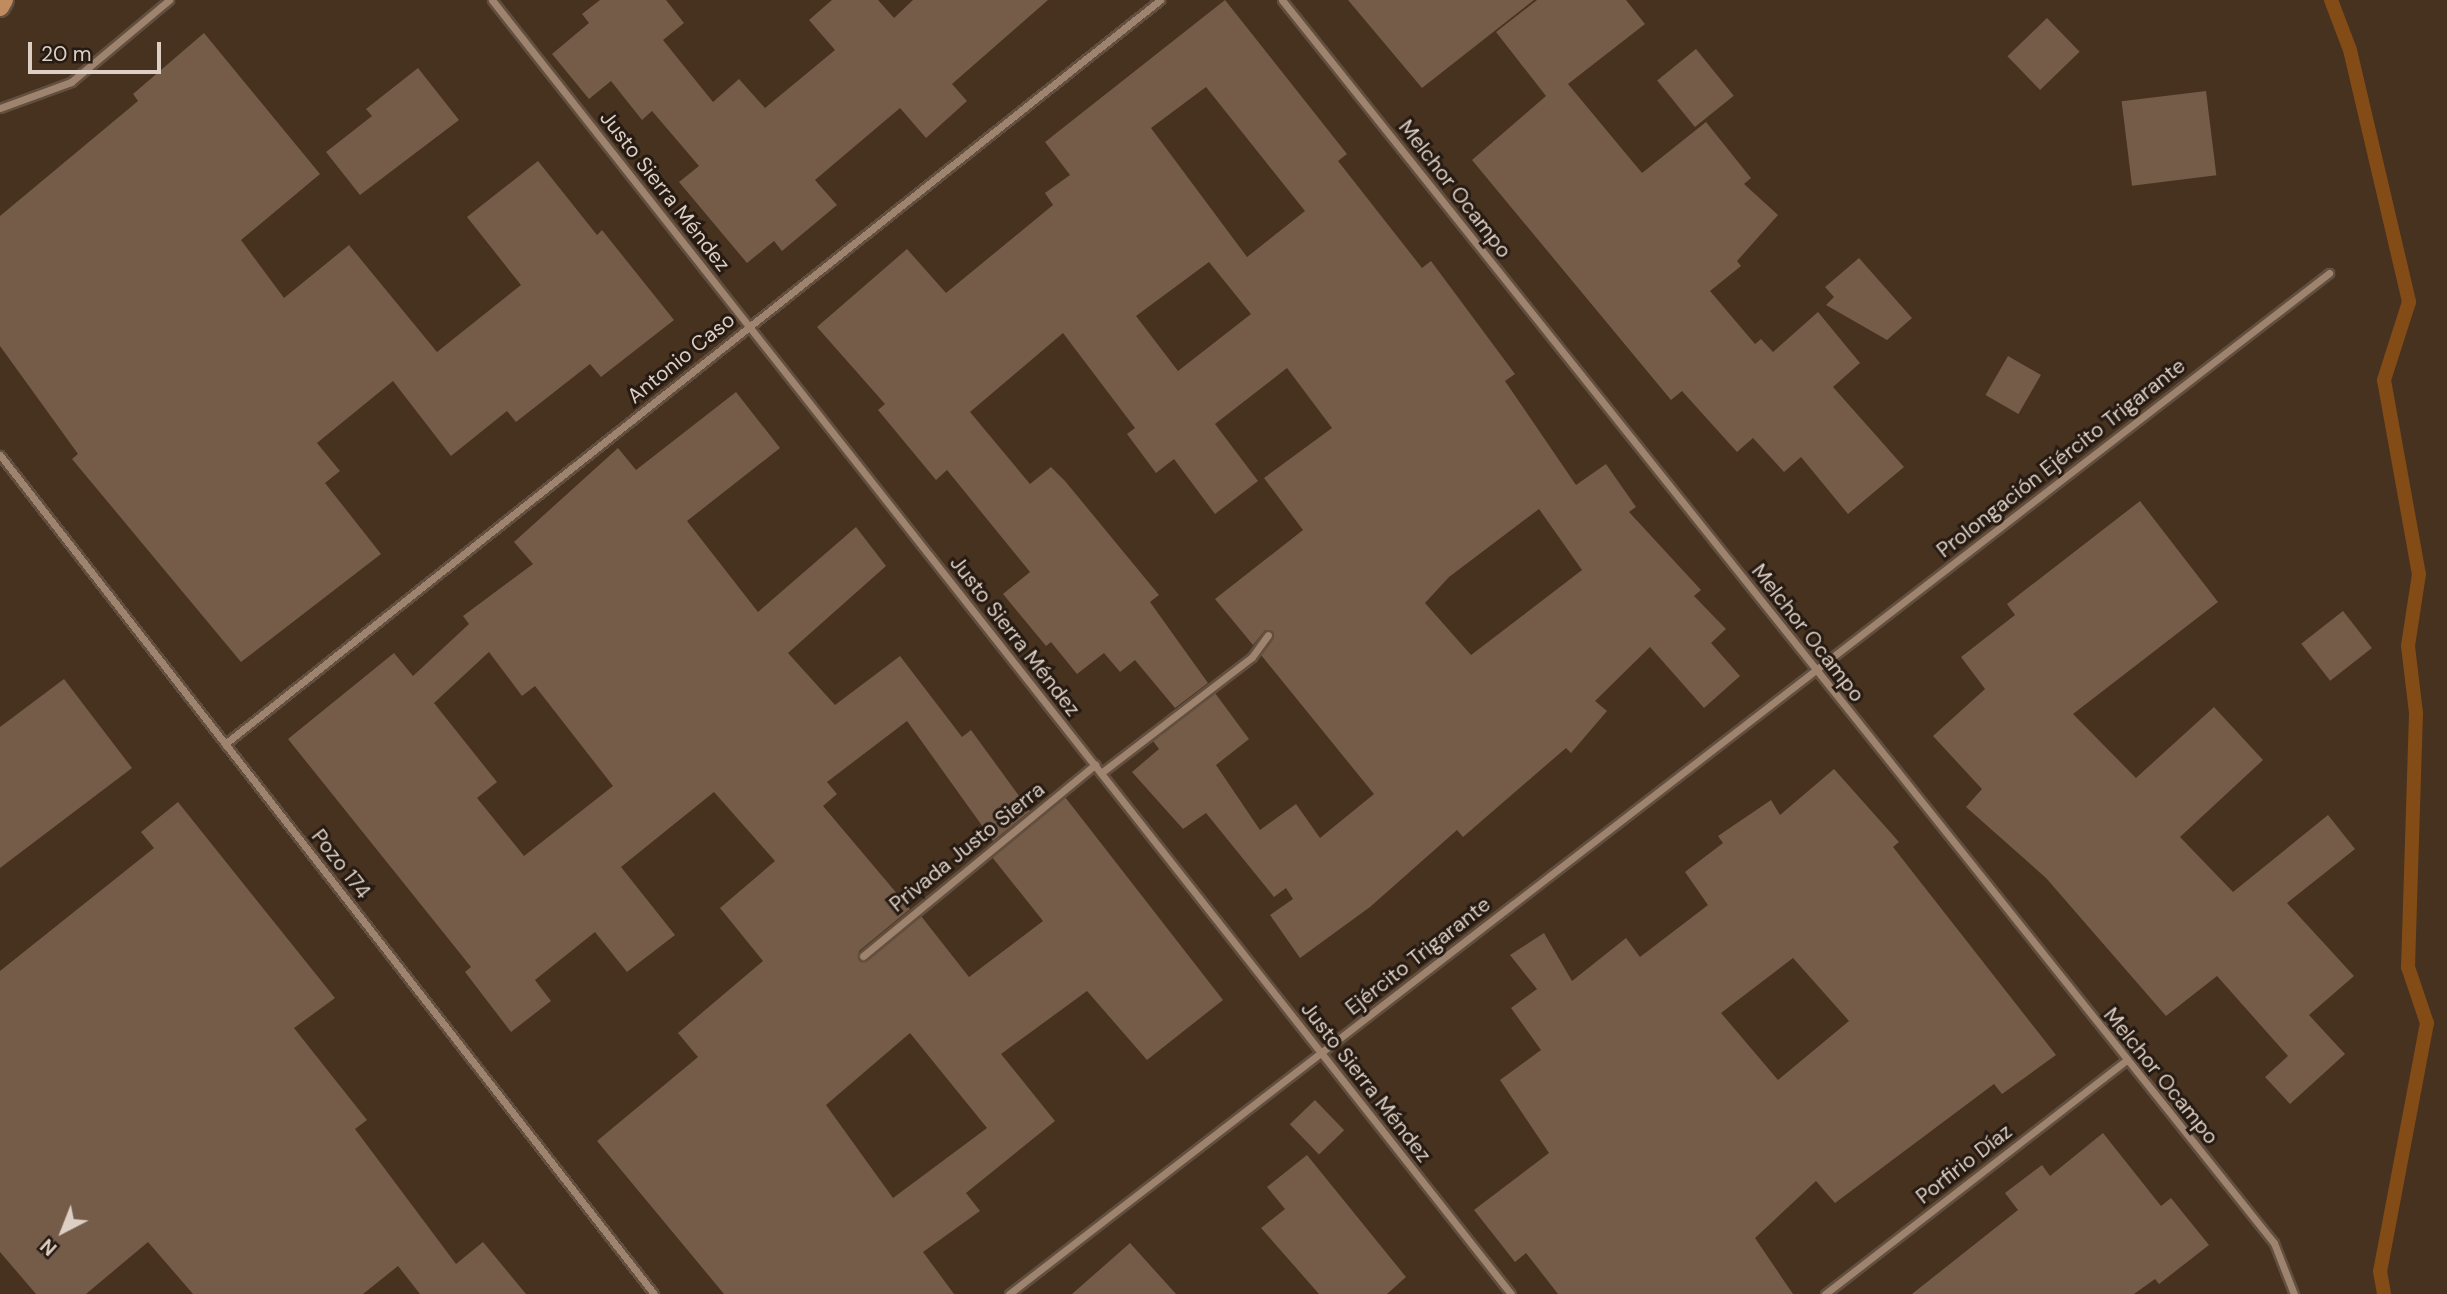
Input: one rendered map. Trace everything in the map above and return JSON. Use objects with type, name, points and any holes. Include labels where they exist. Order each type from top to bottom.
[{"type":"main road","points":[[0,7],[4,0]]},
{"type":"street","points":[[0,108],[71,82],[169,0]]},
{"type":"street","name":"Justo Sierra Méndez","points":[[492,0],[1511,1294]]},
{"type":"street","name":"Antonio Caso","points":[[225,744],[1160,0]]},
{"type":"street","name":"Melchor Ocampo","points":[[1282,0],[2125,1061],[2274,1243],[2294,1294]]},
{"type":"street","name":"Prolongación Ejército Trigarante","points":[[1815,670],[2329,273]]},
{"type":"street","name":"Pozo 174","points":[[0,455],[654,1294]]},
{"type":"street","points":[[1101,773],[1252,656],[1268,635]]},
{"type":"street","name":"Ejército Trigarante","points":[[1009,1294],[1815,670]]},
{"type":"street","name":"Privada Justo Sierra","points":[[863,956],[1095,765]]},
{"type":"street","name":"Porfirio Díaz","points":[[1825,1294],[2125,1061]]},
{"type":"building","points":[[600,0],[666,0],[684,23],[663,40],[713,102],[739,79],[765,108],[835,50],[809,20],[832,0],[878,0],[894,18],[913,0],[1048,0],[952,84],[967,101],[926,138],[900,108],[815,180],[837,205],[782,251],[774,241],[747,263],[679,182],[699,166],[652,111],[642,120],[611,81],[589,99],[552,54],[589,23],[582,14]]},
{"type":"building","points":[[1225,0],[1347,154],[1338,161],[1422,268],[1431,261],[1515,374],[1505,381],[1576,485],[1606,464],[1636,507],[1629,512],[1701,590],[1694,596],[1726,629],[1711,643],[1740,676],[1704,708],[1650,647],[1595,701],[1607,711],[1571,753],[1566,748],[1463,837],[1457,830],[1370,907],[1300,958],[1270,915],[1293,899],[1286,888],[1274,897],[1206,813],[1183,829],[1132,772],[1159,749],[1153,741],[1215,693],[1249,739],[1216,765],[1260,830],[1296,804],[1320,838],[1374,794],[1261,655],[1273,632],[1265,630],[1253,645],[1215,599],[1303,530],[1264,478],[1332,428],[1287,368],[1215,424],[1258,481],[1215,514],[1174,459],[1156,473],[1127,434],[1135,428],[1063,333],[970,412],[1030,484],[1051,467],[1159,595],[1150,602],[1208,683],[1175,708],[1135,660],[1120,672],[1104,653],[1077,674],[1051,642],[1046,646],[1003,594],[1030,572],[947,470],[936,480],[878,410],[885,404],[817,327],[907,249],[946,293],[1053,205],[1045,193],[1070,175],[1045,142]],"holes":[[[1206,87],[1305,211],[1247,257],[1151,128]],[[1209,262],[1251,314],[1178,371],[1136,316]],[[1539,509],[1582,570],[1471,655],[1425,603],[1449,577]]]},
{"type":"building","points":[[1348,0],[1534,0],[1422,88]]},
{"type":"building","points":[[1537,0],[1626,0],[1645,24],[1568,84],[1642,173],[1706,122],[1751,178],[1744,184],[1778,215],[1737,261],[1741,266],[1710,291],[1755,344],[1761,339],[1773,352],[1818,312],[1860,363],[1833,387],[1904,467],[1848,514],[1801,457],[1784,472],[1753,438],[1737,452],[1682,391],[1671,400],[1472,160],[1546,96],[1496,32]]},
{"type":"building","points":[[2047,18],[2080,52],[2040,90],[2007,56]]},
{"type":"building","points":[[204,33],[320,174],[241,240],[284,298],[349,245],[437,352],[521,285],[467,217],[538,161],[597,235],[602,230],[674,320],[601,377],[590,364],[516,422],[507,411],[451,456],[393,381],[317,443],[340,471],[325,483],[381,554],[241,662],[72,459],[78,454],[0,346],[0,216],[138,101],[133,94]]},
{"type":"building","points":[[1696,49],[1734,96],[1695,127],[1657,80]]},
{"type":"building","points":[[418,68],[459,120],[360,195],[326,152],[372,116],[366,109]]},
{"type":"building","points":[[2206,91],[2216,175],[2132,186],[2122,101]]},
{"type":"building","points":[[1859,258],[1912,318],[1887,340],[1826,305],[1834,297],[1825,287]]},
{"type":"building","points":[[2008,356],[2041,375],[2018,414],[1986,395]]},
{"type":"building","points":[[736,392],[780,448],[687,521],[758,612],[856,527],[886,566],[788,653],[835,705],[900,656],[962,737],[971,730],[1030,811],[993,841],[907,721],[827,782],[837,794],[823,806],[910,909],[859,951],[858,959],[867,961],[921,916],[969,977],[1043,921],[992,857],[1065,797],[1223,1000],[1147,1060],[1087,991],[1001,1054],[1055,1121],[966,1193],[980,1211],[923,1252],[954,1294],[724,1294],[597,1141],[698,1057],[678,1033],[763,961],[720,908],[775,861],[714,792],[621,867],[675,935],[627,972],[595,932],[535,980],[551,1001],[511,1032],[465,972],[471,967],[288,739],[394,653],[413,676],[469,624],[463,616],[533,564],[514,542],[618,448],[636,470]],"holes":[[[489,652],[522,696],[535,686],[613,786],[524,856],[477,798],[497,782],[434,703]],[[910,1033],[987,1128],[893,1198],[826,1105]]]},
{"type":"building","points":[[2140,501],[2218,602],[2073,714],[2136,778],[2214,707],[2263,760],[2180,837],[2233,892],[2328,815],[2355,849],[2287,903],[2354,976],[2309,1015],[2345,1054],[2290,1104],[2265,1077],[2288,1056],[2217,976],[2166,1016],[2046,878],[1966,807],[1982,789],[1933,736],[1985,689],[1961,657],[2015,615],[2007,604]]},
{"type":"building","points":[[2343,611],[2372,648],[2330,681],[2301,644]]},
{"type":"building","points":[[64,679],[132,768],[0,868],[0,727]]},
{"type":"building","points":[[1834,769],[1899,842],[1893,847],[2056,1055],[2002,1094],[1994,1084],[1835,1203],[1816,1181],[1755,1238],[1793,1294],[1558,1294],[1526,1253],[1515,1262],[1474,1210],[1549,1153],[1500,1080],[1541,1050],[1511,1008],[1537,989],[1510,955],[1544,933],[1572,981],[1626,938],[1640,957],[1708,905],[1685,872],[1723,843],[1718,836],[1771,800],[1780,815]],"holes":[[[1793,958],[1849,1021],[1778,1080],[1721,1013]]]},
{"type":"building","points":[[178,802],[335,998],[294,1028],[367,1120],[355,1129],[456,1264],[483,1242],[526,1294],[420,1294],[398,1266],[363,1294],[193,1294],[148,1242],[86,1294],[36,1294],[0,1252],[0,971],[154,848],[141,832]]},
{"type":"building","points":[[1315,1100],[1344,1130],[1319,1155],[1290,1124]]},
{"type":"building","points":[[2103,1133],[2161,1206],[2171,1198],[2209,1245],[2159,1284],[2155,1279],[2134,1294],[1912,1294],[2018,1210],[2005,1193],[2042,1165],[2050,1176]]},
{"type":"building","points":[[1307,1155],[1406,1277],[1387,1294],[1319,1294],[1261,1228],[1285,1209],[1267,1187]]},
{"type":"building","points":[[1130,1243],[1176,1294],[1072,1294]]},
{"type":"waterway","points":[[2331,0],[2350,50],[2409,302],[2384,380],[2419,574],[2408,646],[2416,713],[2408,967],[2427,1023],[2380,1271],[2384,1294]]}]
